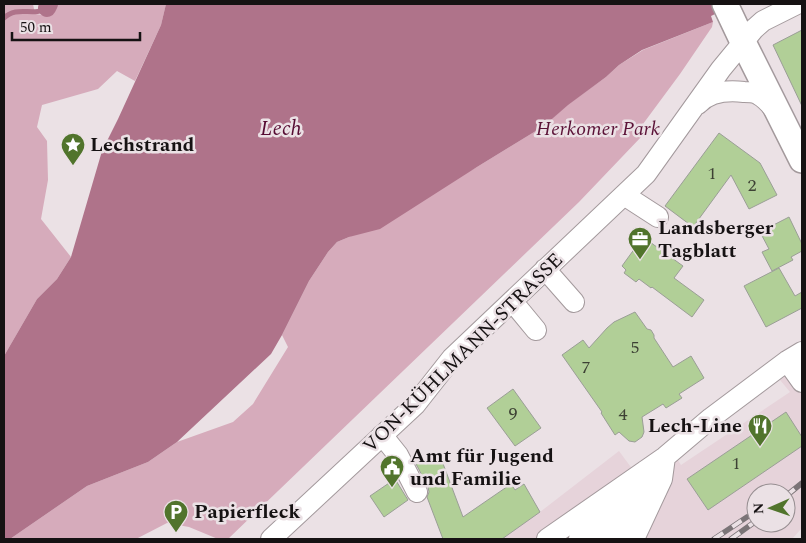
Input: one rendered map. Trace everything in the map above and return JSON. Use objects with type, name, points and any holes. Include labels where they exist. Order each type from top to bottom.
[{"type":"main road","points":[[728,9],[802,160]]},
{"type":"street","name":"VON-KÜHLMANN-STRASSE","points":[[271,539],[415,405],[452,358],[646,174],[668,146],[721,69],[754,28],[763,21],[797,4]]},
{"type":"street","name":"VON-KÜHLMANN-STRASSE","points":[[687,116],[701,101],[721,91],[758,94],[767,100],[778,114]]},
{"type":"street","points":[[624,195],[658,217]]},
{"type":"street","points":[[545,269],[574,302]]},
{"type":"street","points":[[512,301],[536,330]]},
{"type":"street","points":[[548,539],[568,535],[591,509],[665,457],[711,418],[795,356],[802,382]]},
{"type":"street","points":[[382,435],[398,455],[417,492]]},
{"type":"street","points":[[634,539],[662,479],[665,457]]},
{"type":"street","points":[[616,539],[632,508],[646,470]]},
{"type":"street","points":[[598,539],[618,490]]},
{"type":"shaded area","points":[[802,364],[802,528],[792,539],[502,539],[619,451],[633,470],[668,445],[681,465],[790,392],[780,380]]},
{"type":"green space","points":[[4,4],[33,4],[35,14],[44,15],[51,4],[166,4],[161,25],[135,81],[117,71],[98,89],[42,105],[37,127],[47,141],[48,180],[41,219],[71,257],[57,279],[37,299],[4,356]]},
{"type":"green space","name":"Herkomer Park","points":[[713,22],[712,27],[680,74],[643,124],[642,136],[579,202],[228,539],[218,539],[189,527],[167,523],[136,539],[10,539],[87,486],[148,462],[177,442],[233,422],[253,404],[288,347],[282,335],[309,281],[337,242],[477,167],[544,126],[567,105],[606,77],[619,65],[643,50]]},
{"type":"water","name":"Lech","points":[[166,4],[736,4],[711,16],[713,22],[642,50],[619,65],[544,126],[380,229],[337,242],[309,281],[271,354],[177,442],[148,462],[87,486],[10,539],[4,539],[4,356],[37,299],[57,279],[71,257],[102,151],[161,25]]},
{"type":"building","points":[[802,30],[802,106],[773,45]]},
{"type":"building","points":[[719,133],[760,163],[777,195],[749,209],[731,175],[693,227],[665,206]]},
{"type":"building","points":[[789,217],[802,244],[802,251],[791,257],[793,260],[772,271],[762,252],[769,249],[760,232]]},
{"type":"building","points":[[643,237],[683,266],[674,278],[704,300],[692,317],[652,287],[639,279],[636,282],[624,273],[626,270],[622,266]]},
{"type":"building","points":[[779,268],[795,296],[802,292],[802,308],[766,327],[744,286]]},
{"type":"building","points":[[635,312],[647,329],[651,330],[654,338],[673,367],[691,356],[704,378],[679,394],[682,398],[666,408],[663,404],[642,417],[644,432],[642,437],[635,442],[629,441],[619,432],[615,435],[602,412],[562,355],[583,340],[589,348],[614,322]]},
{"type":"building","points":[[513,389],[541,428],[515,446],[487,408]]},
{"type":"building","points":[[786,412],[802,437],[802,446],[708,510],[687,479]]},
{"type":"building","points":[[439,453],[463,517],[511,484],[515,490],[524,484],[540,512],[502,539],[443,539],[427,497],[428,487],[415,462]]},
{"type":"building","points":[[395,479],[408,500],[384,517],[370,496]]},
{"type":"waterway","points":[[47,8],[49,4]]},
{"type":"waterway","points":[[4,18],[14,12],[37,12],[47,8]]},
{"type":"railway","points":[[796,488],[802,483]]},
{"type":"railway","points":[[714,539],[746,518]]},
{"type":"railway","points":[[731,539],[746,528]]},
{"type":"place","name":"Lechstrand","points":[[73,166]]},
{"type":"place","name":"Landsberger Tagblatt","points":[[640,260]]},
{"type":"place","name":"Lech-Line","points":[[760,447]]},
{"type":"place","name":"Amt für Jugend und Familie","points":[[392,488]]},
{"type":"place","name":"Papierfleck","points":[[176,533]]}]
